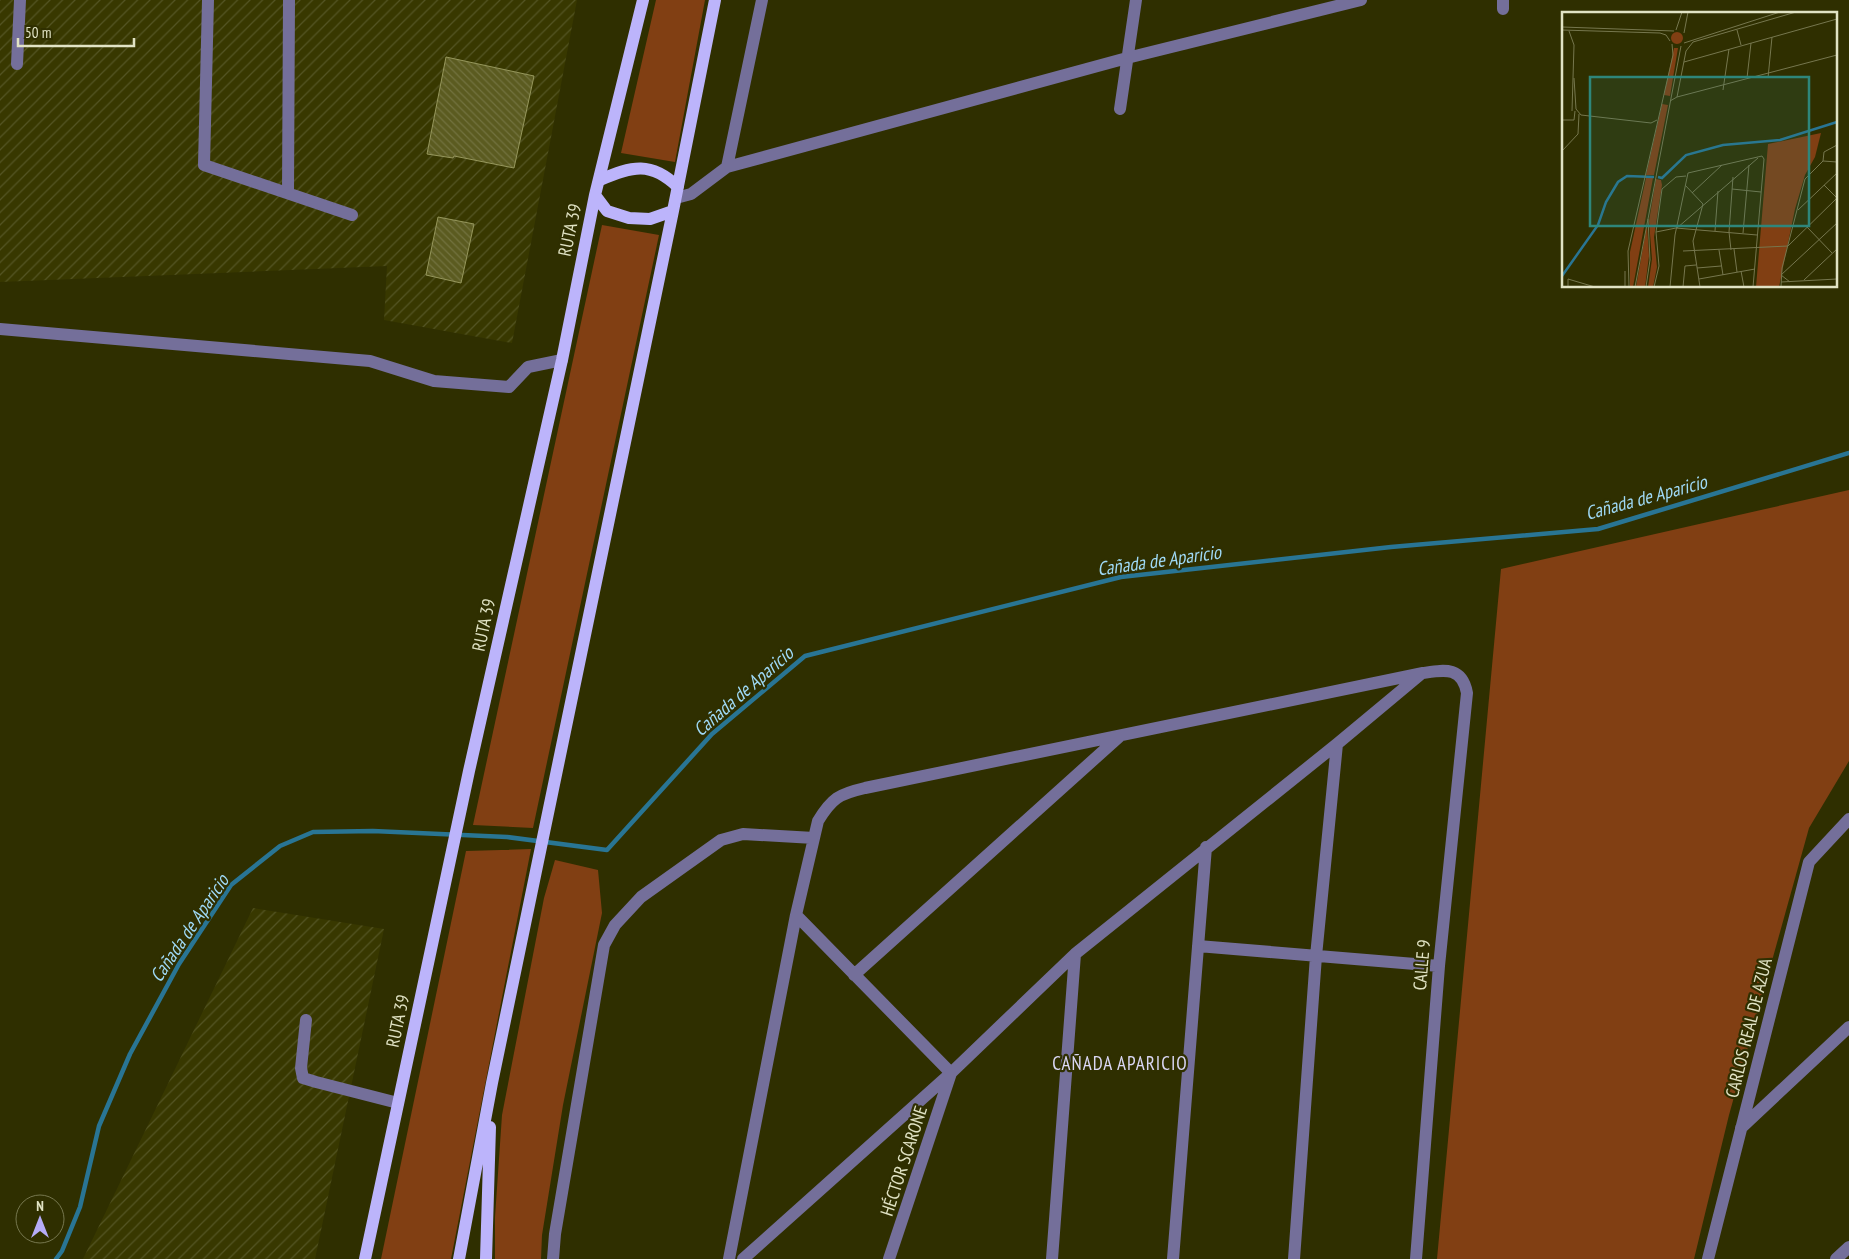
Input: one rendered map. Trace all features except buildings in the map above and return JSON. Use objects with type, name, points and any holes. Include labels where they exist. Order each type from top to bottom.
[{"type":"main road","name":"RUTA 39","points":[[365,1259],[464,795],[544,431],[562,360],[595,195],[643,0]]},
{"type":"main road","points":[[459,1259],[492,1083],[673,212],[715,0]]},
{"type":"main road","points":[[600,180],[623,169],[643,168],[664,174],[677,192]]},
{"type":"main road","points":[[595,195],[607,212],[629,218],[650,220],[673,212]]},
{"type":"main road","points":[[486,1259],[492,1083]]},
{"type":"street","points":[[17,64],[20,0]]},
{"type":"street","points":[[208,0],[204,165],[352,215]]},
{"type":"street","points":[[288,193],[289,0]]},
{"type":"street","points":[[727,167],[762,0]]},
{"type":"street","points":[[1120,109],[1136,0]]},
{"type":"street","points":[[677,192],[691,194],[727,167],[1320,6],[1361,0]]},
{"type":"street","points":[[0,329],[370,361],[434,381],[509,388],[528,367],[562,360]]},
{"type":"street","name":"CALLE 9","points":[[1416,1259],[1439,966],[1467,693],[1465,683],[1456,673],[1445,670],[1423,673]]},
{"type":"street","points":[[729,1259],[796,915],[818,821],[826,807],[843,793],[1423,673]]},
{"type":"street","points":[[743,1259],[951,1073],[1075,954],[1423,673]]},
{"type":"street","points":[[854,975],[1121,735]]},
{"type":"street","points":[[1294,1259],[1316,956],[1337,744]]},
{"type":"street","name":"CARLOS REAL DE AZUA","points":[[1708,1259],[1809,862],[1849,819]]},
{"type":"street","points":[[553,1259],[555,1234],[604,945],[615,925],[641,897],[721,840],[743,834],[814,838]]},
{"type":"street","points":[[1173,1259],[1206,847]]},
{"type":"street","points":[[796,915],[951,1073]]},
{"type":"street","points":[[1198,946],[1439,966]]},
{"type":"street","points":[[1052,1259],[1075,954]]},
{"type":"street","points":[[306,1020],[301,1068],[303,1078],[398,1103]]},
{"type":"street","points":[[1741,1128],[1849,1027]]},
{"type":"street","name":"HÉCTOR SCARONE","points":[[889,1259],[951,1073]]},
{"type":"street","points":[[1836,1259],[1849,1247]]},
{"type":"shaded area","points":[[0,0],[577,0],[512,343],[384,320],[387,266],[0,282]]},
{"type":"shaded area","points":[[656,0],[705,0],[675,162],[621,153]]},
{"type":"shaded area","points":[[602,225],[659,235],[533,828],[473,825]]},
{"type":"shaded area","points":[[1849,490],[1849,761],[1809,828],[1729,1115],[1694,1259],[1437,1259],[1501,569]]},
{"type":"shaded area","points":[[531,849],[451,1259],[381,1259],[466,851]]},
{"type":"shaded area","points":[[555,860],[598,870],[602,913],[563,1105],[542,1235],[541,1259],[495,1259],[495,1217],[502,1115],[544,898]]},
{"type":"shaded area","points":[[253,908],[384,929],[315,1259],[83,1259]]},
{"type":"waterway","name":"Cañada de Aparicio","points":[[56,1259],[62,1251],[80,1207],[99,1126],[130,1054],[179,964],[231,885],[280,846],[313,832],[373,831],[507,837],[607,850],[712,734],[805,656],[1121,577],[1391,547],[1598,529],[1849,453]]},
{"type":"district","name":"CAÑADA APARICIO","points":[[1120,1063]]}]
